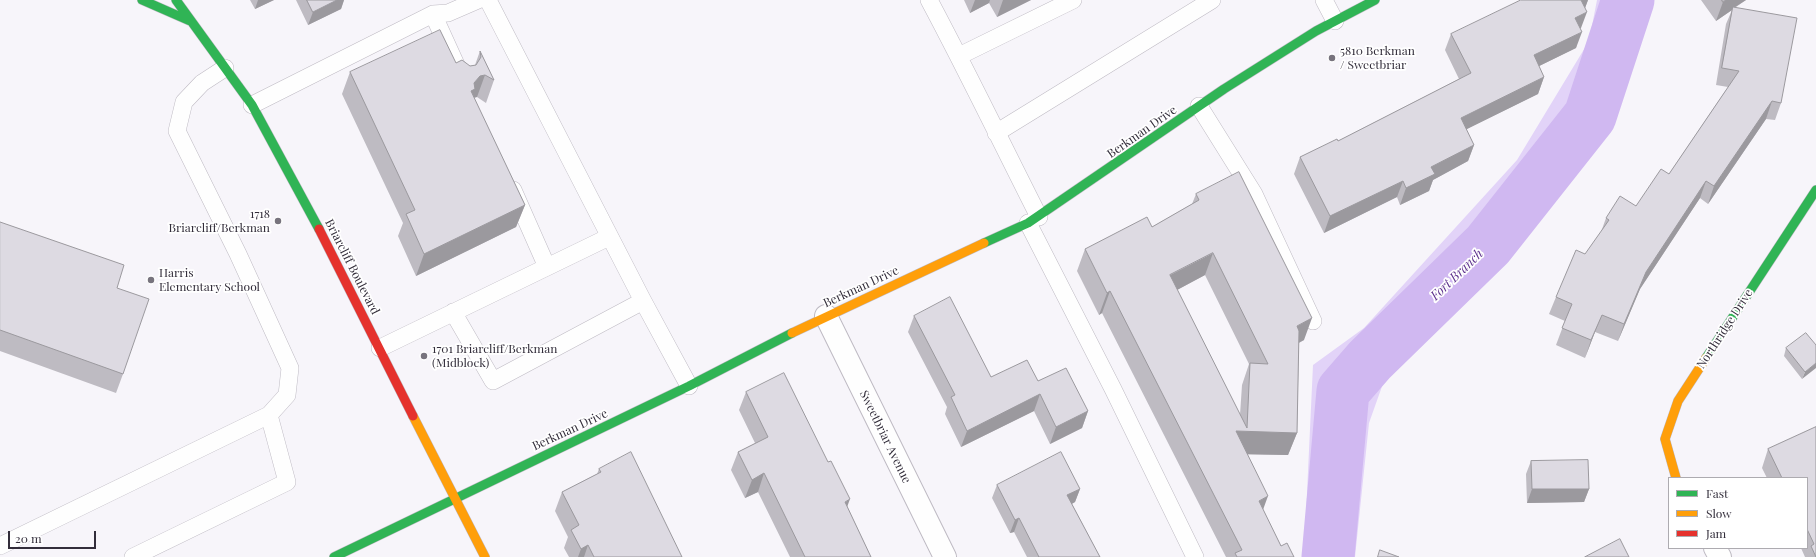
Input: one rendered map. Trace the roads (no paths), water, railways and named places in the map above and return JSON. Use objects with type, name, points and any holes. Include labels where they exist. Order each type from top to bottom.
[{"type":"street","points":[[142,0],[190,21],[188,0]]},
{"type":"street","name":"Briarcliff Boulevard","points":[[176,0],[252,105],[307,206],[485,557]]},
{"type":"street","name":"Berkman Drive","points":[[334,557],[689,386],[826,316],[1033,220],[1199,106],[1309,35],[1375,0]]},
{"type":"street","name":"Northridge Drive","points":[[1676,477],[1665,440],[1678,401],[1816,190]]},
{"type":"street","name":"Sweetbriar Avenue","points":[[826,316],[945,557]]},
{"type":"lane","points":[[252,105],[433,14],[448,13],[478,0]]},
{"type":"lane","points":[[488,0],[642,301],[689,386]]},
{"type":"lane","points":[[929,0],[959,56],[996,133],[1033,220],[1195,557]]},
{"type":"lane","points":[[959,56],[1073,0]]},
{"type":"lane","points":[[996,133],[1212,0]]},
{"type":"lane","points":[[1324,0],[1335,21]]},
{"type":"lane","points":[[433,14],[463,78]]},
{"type":"lane","points":[[0,546],[269,415],[287,395],[290,368],[238,254],[177,131],[184,102],[202,83],[225,68]]},
{"type":"lane","points":[[1199,106],[1254,194],[1313,321]]},
{"type":"lane","points":[[505,172],[547,266]]},
{"type":"lane","points":[[380,348],[609,236]]},
{"type":"lane","points":[[453,312],[493,381],[642,301]]},
{"type":"lane","points":[[133,557],[287,482],[269,415]]},
{"type":"waterway","name":"Fort Branch","points":[[1328,557],[1343,391],[1370,360],[1488,245],[1590,116],[1628,0]]},
{"type":"place","name":"5810 Berkman / Sweetbriar","points":[[1332,58]]},
{"type":"place","name":"1718 Briarcliff/Berkman","points":[[278,221]]},
{"type":"place","name":"Harris Elementary School","points":[[151,280]]},
{"type":"place","name":"1701 Briarcliff/Berkman (Midblock)","points":[[424,356]]}]
